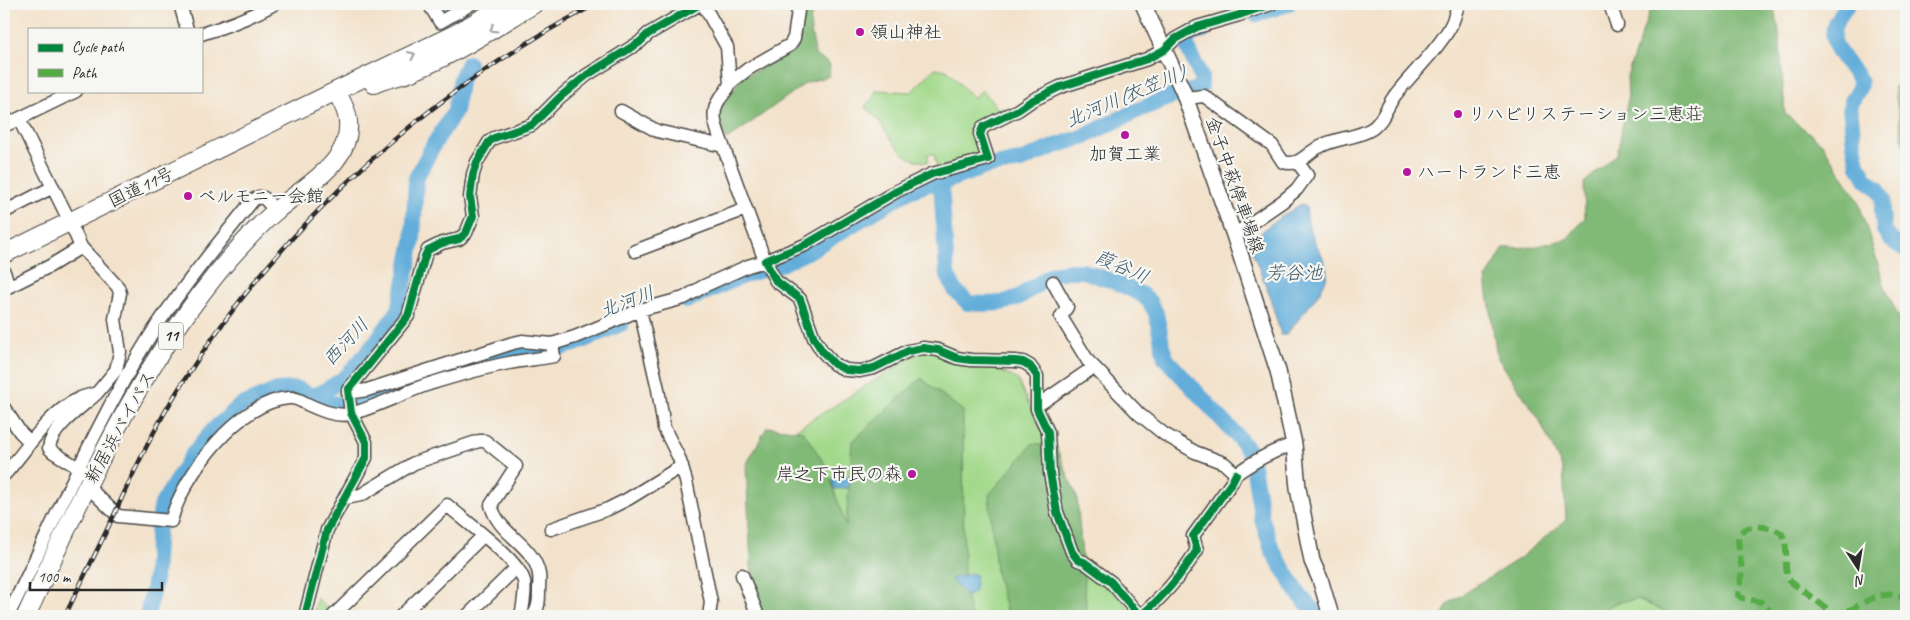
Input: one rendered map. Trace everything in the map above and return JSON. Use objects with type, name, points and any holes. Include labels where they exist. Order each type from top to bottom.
[{"type":"highway","name":"国道11号","points":[[338,95],[455,34],[507,4]]},
{"type":"highway","name":"国道11号","points":[[4,254],[278,120],[338,95],[386,78],[409,73],[459,49],[534,4]]},
{"type":"highway","name":"新居浜バイパス","points":[[26,616],[86,477],[179,323],[230,258],[276,211],[330,167],[339,156],[345,144],[348,131],[347,115],[338,95]]},
{"type":"main road","name":"金子中萩停車場線","points":[[1143,4],[1184,95],[1234,235],[1278,371],[1294,444],[1298,488],[1312,561],[1320,579],[1331,616]]},
{"type":"street","points":[[180,4],[187,28]]},
{"type":"street","points":[[202,34],[249,17],[274,4]]},
{"type":"street","points":[[429,4],[440,22],[463,9]]},
{"type":"street","points":[[305,616],[328,530],[366,458],[366,442],[351,411],[348,395],[351,384],[408,316],[424,256],[428,250],[442,243],[459,239],[466,233],[473,216],[470,196],[472,174],[489,142],[494,138],[532,126],[560,97],[587,75],[640,42],[648,34],[701,4],[727,47],[730,83],[718,102],[714,116],[723,146],[767,266],[776,281],[800,299],[814,338],[822,351],[834,364],[846,370],[860,371],[874,368],[908,351],[923,348],[938,350],[957,358],[1023,362],[1030,366],[1037,376],[1037,409],[1048,432],[1050,473],[1057,512],[1072,552],[1078,560],[1084,562],[1111,582],[1140,616],[1169,587],[1190,560],[1197,550],[1192,536],[1245,467],[1277,449],[1294,444]]},
{"type":"street","points":[[730,83],[748,69],[790,45],[794,38],[799,4]]},
{"type":"street","points":[[74,92],[9,121],[53,187],[81,247],[118,287],[120,293],[116,319],[120,352],[116,370],[97,393],[58,428],[50,440],[48,448],[86,477],[118,516],[171,521],[186,486],[209,453],[225,433],[251,411],[289,398],[296,398],[329,413],[351,411],[445,379],[511,362],[531,360],[575,337],[641,315],[684,298],[704,286],[739,270],[767,266],[896,191],[932,174],[988,159],[980,134],[983,127],[1018,110],[1031,100],[1078,80],[1134,64],[1164,50],[1188,30],[1271,4]]},
{"type":"street","points":[[1184,95],[1204,96],[1272,145],[1283,162],[1291,164],[1298,162],[1318,147],[1333,140],[1360,134],[1372,128],[1380,121],[1395,95],[1450,29],[1458,4]]},
{"type":"street","points":[[1610,4],[1617,25]]},
{"type":"street","points":[[621,112],[657,131],[723,146]]},
{"type":"street","points":[[1234,235],[1297,189],[1307,175],[1298,162]]},
{"type":"street","points":[[4,212],[53,187]]},
{"type":"street","points":[[635,251],[746,210]]},
{"type":"street","points":[[4,272],[6,287],[50,266],[81,247]]},
{"type":"street","points":[[1053,282],[1067,307],[1061,317],[1088,361],[1139,414],[1151,424],[1195,452],[1224,463],[1245,467]]},
{"type":"street","points":[[641,315],[658,389],[664,428],[682,466],[686,481],[711,602],[709,616]]},
{"type":"street","points":[[348,395],[513,343],[522,342],[553,349]]},
{"type":"street","points":[[1038,405],[1094,367]]},
{"type":"street","points":[[4,475],[30,442],[58,412],[79,399],[97,393]]},
{"type":"street","points":[[4,408],[20,432],[30,442]]},
{"type":"street","points":[[346,498],[361,494],[414,463],[479,441],[485,441],[516,466],[491,505],[493,513],[505,531],[524,547],[539,575],[538,605],[533,616]]},
{"type":"street","points":[[550,529],[608,509],[682,466]]},
{"type":"street","points":[[8,616],[86,477]]},
{"type":"street","points":[[340,614],[447,505],[508,556],[518,569],[524,582],[524,601],[521,616]]},
{"type":"street","points":[[400,616],[483,536]]},
{"type":"street","points":[[467,616],[513,571],[518,569]]},
{"type":"street","points":[[742,575],[758,616]]},
{"type":"green space","points":[[802,4],[817,4],[810,23],[815,55],[830,64],[829,76],[806,83],[727,140],[720,120],[724,103],[737,86],[738,80],[791,53],[796,48]]},
{"type":"green space","points":[[1652,4],[1773,4],[1779,30],[1785,114],[1822,143],[1858,200],[1885,287],[1906,333],[1906,616],[1673,616],[1638,599],[1617,602],[1606,608],[1600,616],[1442,616],[1448,604],[1520,558],[1566,520],[1563,470],[1539,419],[1497,357],[1486,279],[1504,248],[1533,247],[1567,239],[1585,218],[1584,183],[1617,154],[1628,99],[1627,76]]},
{"type":"green space","points":[[935,68],[947,70],[973,98],[983,90],[998,109],[1003,108],[1004,112],[979,125],[982,156],[937,168],[934,154],[928,154],[928,162],[907,156],[892,141],[873,114],[865,107],[874,96],[876,90],[911,92]]},
{"type":"green space","points":[[1906,74],[1906,159],[1894,87]]},
{"type":"green space","name":"岸之下市民の森","points":[[936,342],[1017,379],[1072,495],[1079,555],[1137,616],[792,616],[757,454]]},
{"type":"green space","points":[[921,378],[963,411],[964,587],[971,616],[762,616],[751,566],[746,465],[767,427],[803,431],[826,466],[846,526],[852,442]]},
{"type":"green space","points":[[1033,443],[1056,447],[1077,497],[1087,616],[1004,616],[1006,610],[996,572],[989,495]]},
{"type":"green space","points":[[317,598],[331,612],[327,616],[313,616]]},
{"type":"green space","points":[[1638,599],[1673,616],[1600,616],[1612,605]]},
{"type":"water","name":"芳谷池","points":[[1301,204],[1306,207],[1309,227],[1325,262],[1327,274],[1326,280],[1310,305],[1286,335],[1281,335],[1269,294],[1251,248],[1255,238],[1272,223]]},
{"type":"water","points":[[849,477],[849,488],[834,489],[832,478]]},
{"type":"water","points":[[975,574],[976,584],[974,592],[968,596],[951,579]]},
{"type":"waterway","name":"北河川(衣笠川)","points":[[1256,14],[1288,4]]},
{"type":"waterway","name":"北河川(衣笠川)","points":[[1848,4],[1836,21],[1833,32],[1836,47],[1860,80],[1850,107],[1858,164],[1866,179],[1878,189],[1883,199],[1884,230],[1891,240],[1906,250]]},
{"type":"waterway","name":"西河川","points":[[440,6],[460,16]]},
{"type":"waterway","name":"北河川(衣笠川)","points":[[686,301],[745,275],[783,263],[809,251],[909,191],[928,184],[941,183],[988,166],[1021,161],[1085,136],[1170,97],[1195,90],[1201,86],[1201,77],[1185,41],[1192,34],[1204,30]]},
{"type":"waterway","name":"西河川","points":[[312,396],[323,392],[346,377],[372,347],[399,310],[413,240],[416,178],[434,144],[455,111],[461,78],[468,63]]},
{"type":"waterway","name":"葭谷川","points":[[941,183],[947,274],[955,290],[968,303],[1002,303],[1019,297],[1053,274],[1067,271],[1083,271],[1115,282],[1141,294],[1149,301],[1156,313],[1165,358],[1238,437],[1251,454],[1262,519],[1272,550],[1300,596],[1316,616]]},
{"type":"waterway","name":"北河川","points":[[147,616],[155,579],[158,525],[162,504],[193,454],[213,430],[240,406],[277,390],[298,389],[324,402],[336,404],[357,403],[374,394],[453,372],[493,357],[518,353],[544,352],[575,344],[621,324]]},
{"type":"railway","points":[[65,616],[164,414],[223,323],[267,268],[314,215],[365,166],[419,120],[475,77],[534,39],[596,4]]},
{"type":"marked path","points":[[1775,616],[1761,602],[1742,598],[1738,595],[1742,571],[1738,541],[1744,530],[1756,526],[1770,528],[1781,533],[1786,545],[1786,571],[1791,582],[1837,615],[1880,596],[1896,595],[1906,598]]},
{"type":"cycle path","points":[[305,616],[327,530],[366,458],[366,442],[351,413],[348,390],[408,316],[428,250],[442,243],[459,239],[466,233],[473,216],[470,197],[473,174],[477,162],[489,142],[494,138],[532,125],[560,97],[587,75],[640,42],[648,34],[700,4]]},
{"type":"cycle path","points":[[1236,474],[1193,536],[1197,550],[1191,559],[1164,594],[1140,616],[1111,582],[1084,562],[1078,560],[1072,552],[1057,512],[1050,473],[1048,432],[1037,409],[1037,376],[1030,366],[1023,362],[1015,361],[957,358],[938,350],[923,348],[908,351],[874,368],[860,371],[846,370],[834,364],[822,351],[814,338],[800,299],[776,281],[765,261],[805,245],[897,191],[932,174],[988,159],[980,134],[983,127],[1018,110],[1031,101],[1060,87],[1147,59],[1164,50],[1175,39],[1197,27],[1271,4]]},
{"type":"place","name":"領山神社","points":[[860,32]]},
{"type":"place","name":"リハビリステーション三恵荘","points":[[1458,114]]},
{"type":"place","name":"加賀工業","points":[[1125,135]]},
{"type":"place","name":"ハートランド三恵","points":[[1407,172]]},
{"type":"place","name":"ベルモニー会館","points":[[188,196]]},
{"type":"place","name":"岸之下市民の森","points":[[912,474]]}]
